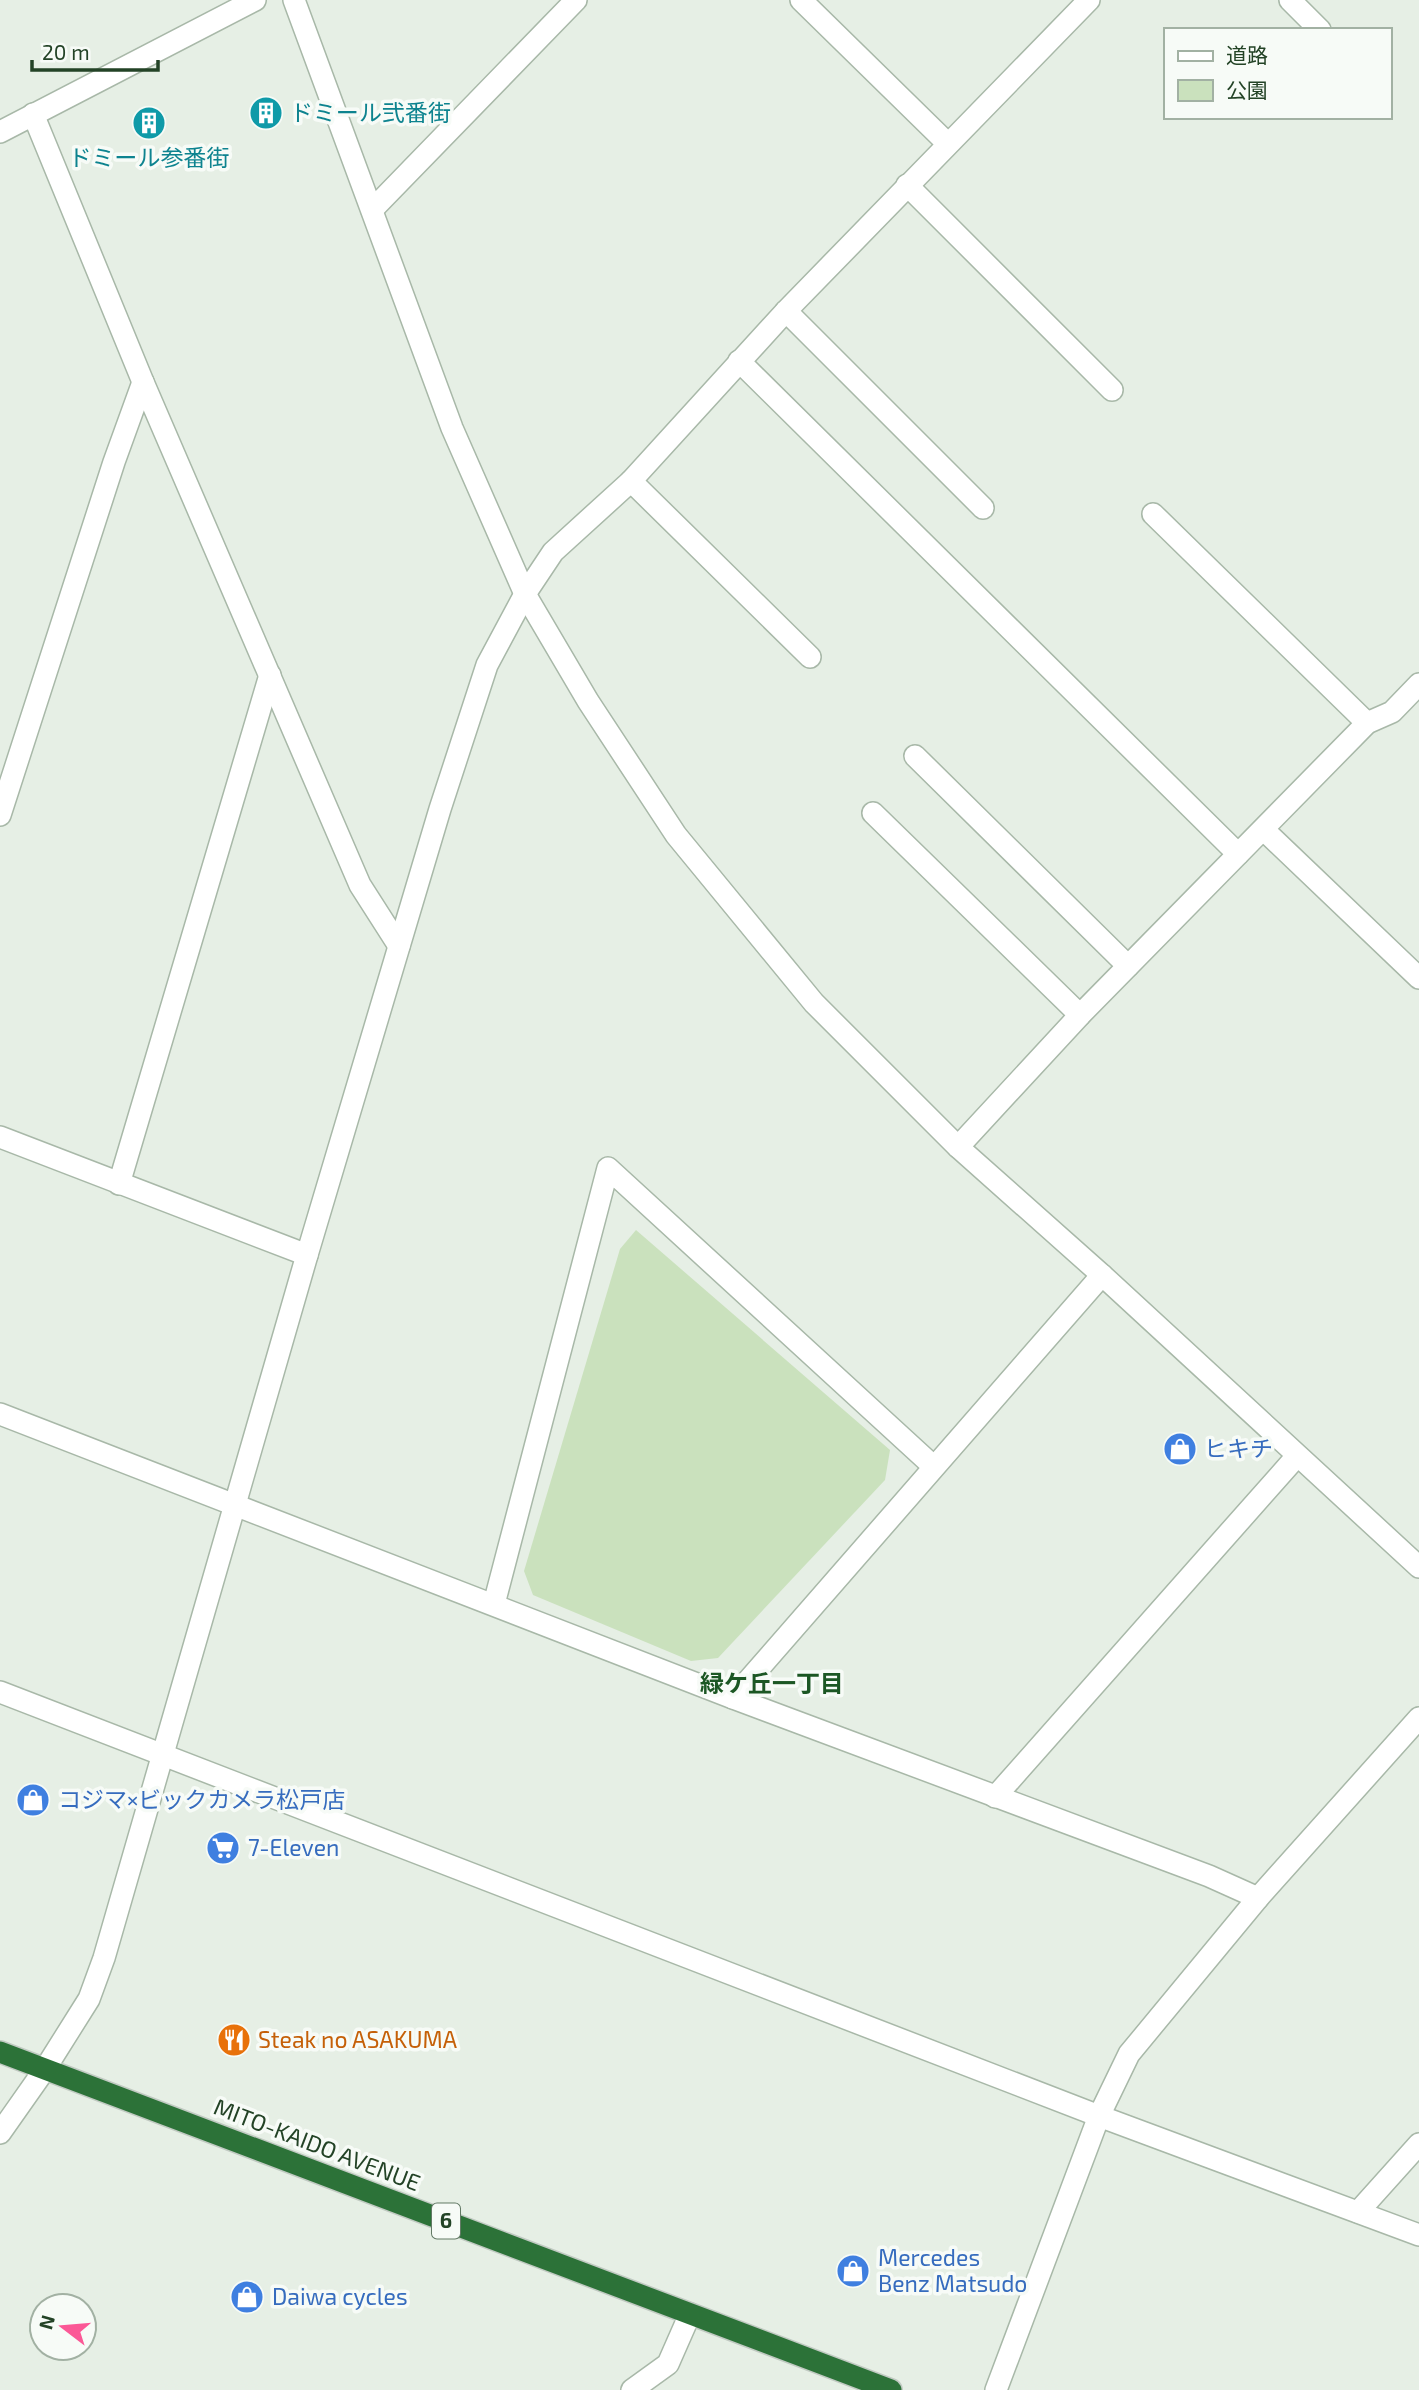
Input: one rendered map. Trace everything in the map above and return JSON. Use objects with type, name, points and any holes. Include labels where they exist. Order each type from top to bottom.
[{"type":"highway","name":"MITO-KAIDO AVENUE","points":[[0,2052],[891,2390]]},
{"type":"street","points":[[0,132],[255,0]]},
{"type":"street","points":[[294,0],[452,428],[525,594],[588,701],[676,835],[814,1003],[958,1147],[1102,1275],[1419,1567]]},
{"type":"street","points":[[372,210],[576,0]]},
{"type":"street","points":[[801,0],[947,143]]},
{"type":"street","points":[[0,2133],[46,2070],[89,1999],[165,1754],[307,1255],[399,946],[470,713],[488,665],[525,594],[554,552],[631,481],[786,311],[1089,0]]},
{"type":"street","points":[[1290,0],[1318,28]]},
{"type":"street","points":[[33,114],[143,382],[360,885],[399,946]]},
{"type":"street","points":[[907,185],[1112,390]]},
{"type":"street","points":[[786,311],[982,508]]},
{"type":"street","points":[[739,361],[1238,854]]},
{"type":"street","points":[[0,815],[110,475],[143,382]]},
{"type":"street","points":[[631,481],[810,657]]},
{"type":"street","points":[[1153,514],[1367,723]]},
{"type":"street","points":[[119,1184],[270,676]]},
{"type":"street","points":[[958,1147],[1080,1015],[1367,723],[1392,712],[1419,684]]},
{"type":"street","points":[[915,756],[1128,966]]},
{"type":"street","points":[[873,813],[1080,1015]]},
{"type":"street","points":[[1264,830],[1419,978]]},
{"type":"street","points":[[0,1137],[307,1255]]},
{"type":"street","points":[[494,1604],[608,1168],[933,1466]]},
{"type":"street","points":[[733,1698],[1102,1275]]},
{"type":"street","points":[[0,1414],[236,1503],[733,1698],[1209,1876],[1258,1898]]},
{"type":"street","points":[[995,1797],[1297,1456]]},
{"type":"street","points":[[0,1692],[1098,2116],[1419,2235]]},
{"type":"street","points":[[996,2390],[1098,2116],[1129,2054],[1258,1898],[1419,1718]]},
{"type":"street","points":[[1358,2212],[1419,2144]]},
{"type":"street","points":[[632,2390],[668,2364],[690,2314]]},
{"type":"green space","points":[[636,1230],[890,1450],[885,1480],[718,1658],[691,1661],[533,1595],[524,1571],[620,1249]]},
{"type":"place","name":"ドミール弐番街","points":[[266,113]]},
{"type":"place","name":"ドミール参番街","points":[[149,123]]},
{"type":"place","name":"ヒキチ","points":[[1180,1449]]},
{"type":"place","name":"コジマ×ビックカメラ松戸店","points":[[33,1800]]},
{"type":"place","name":"7-Eleven","points":[[223,1848]]},
{"type":"place","name":"Steak no ASAKUMA","points":[[234,2040]]},
{"type":"place","name":"Mercedes Benz Matsudo","points":[[853,2271]]},
{"type":"place","name":"Daiwa cycles","points":[[247,2297]]},
{"type":"district","name":"緑ケ丘一丁目","points":[[772,1684]]}]
